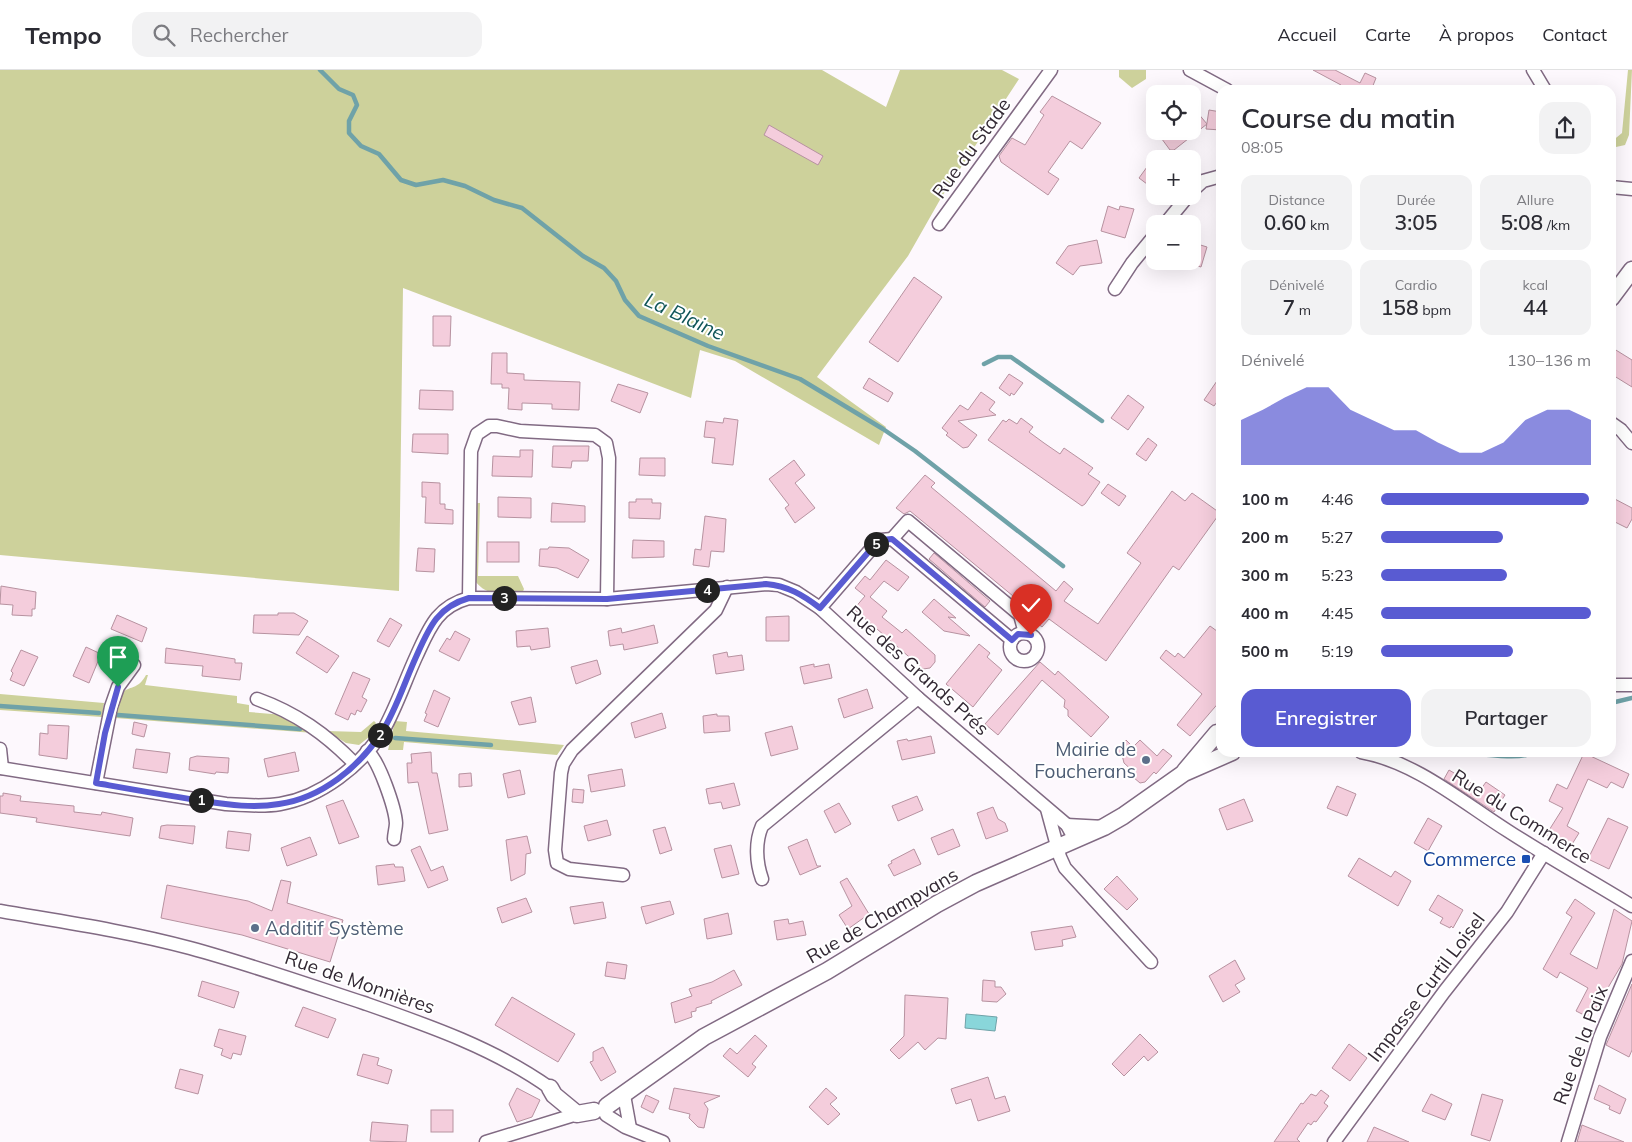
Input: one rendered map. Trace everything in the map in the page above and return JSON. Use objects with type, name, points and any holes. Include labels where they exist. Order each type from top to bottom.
[{"type":"street","name":"Rue du Stade","points":[[939,224],[1050,70]]},
{"type":"street","points":[[1190,70],[1218,85]]},
{"type":"street","points":[[1533,70],[1542,85]]},
{"type":"street","points":[[1201,182],[1216,177]]},
{"type":"street","points":[[1616,187],[1632,189]]},
{"type":"street","points":[[1172,215],[1181,205]]},
{"type":"street","points":[[1115,288],[1146,246]]},
{"type":"street","points":[[1616,291],[1632,270]]},
{"type":"street","points":[[469,598],[471,451],[477,434],[489,426],[497,426],[520,432],[595,435],[606,444],[609,458],[607,599]]},
{"type":"street","points":[[1616,427],[1632,443]]},
{"type":"street","points":[[820,608],[872,548],[881,540],[892,539],[908,520],[1020,615],[1025,633]]},
{"type":"street","points":[[892,539],[1012,640]]},
{"type":"street","name":"Rue des Grands Prés","points":[[368,751],[383,730],[426,635],[438,615],[449,605],[469,598],[607,599],[727,587],[778,585],[801,594],[820,608],[918,698],[1067,825],[1075,840]]},
{"type":"street","points":[[623,875],[569,869],[557,864],[554,850],[563,764],[572,750],[716,610],[727,587]]},
{"type":"street","points":[[1025,633],[1034,638],[1038,646],[1036,654],[1030,660],[1020,660],[1012,655],[1010,646],[1012,640],[1018,634],[1025,633]]},
{"type":"street","points":[[96,783],[111,707],[118,687],[134,665]]},
{"type":"street","points":[[1616,685],[1632,685]]},
{"type":"street","points":[[762,879],[757,866],[758,839],[762,826],[918,698]]},
{"type":"street","points":[[257,700],[294,714],[330,739],[355,764]]},
{"type":"street","name":"Rue de Champvans","points":[[1184,773],[1216,737]]},
{"type":"street","points":[[0,749],[1,768],[226,804],[264,806],[281,804],[322,789],[339,778],[368,751],[374,756],[383,775],[396,822],[394,839]]},
{"type":"street","name":"Rue de Champvans","points":[[486,1142],[577,1114],[601,1109],[624,1095],[704,1037],[827,971],[937,904],[1057,847],[1104,827],[1184,773],[1221,757]]},
{"type":"street","name":"Rue du Commerce","points":[[1381,757],[1422,775],[1544,853],[1632,906]]},
{"type":"street","points":[[1047,809],[1057,847],[1065,868],[1151,962]]},
{"type":"street","points":[[1067,825],[1104,827]]},
{"type":"street","name":"Impasse Curtil Loisel","points":[[1334,1142],[1444,992],[1507,912],[1544,853]]},
{"type":"street","name":"Rue de Monnières","points":[[0,911],[127,933],[248,964],[380,1009],[466,1042],[552,1092],[577,1114]]},
{"type":"street","name":"Rue de la Paix","points":[[1568,1142],[1600,1037],[1632,961]]},
{"type":"street","name":"Rue de Monnières","points":[[552,1092],[558,1090],[580,1103],[601,1109]]},
{"type":"street","points":[[552,1092],[558,1107],[552,1122]]},
{"type":"street","points":[[624,1095],[630,1128]]},
{"type":"street","points":[[601,1109],[630,1128],[663,1142]]},
{"type":"green space","points":[[0,70],[822,70],[886,107],[900,70],[1002,70],[1019,79],[941,198],[908,256],[817,377],[886,427],[879,445],[735,361],[700,350],[691,398],[403,288],[399,591],[0,555]]},
{"type":"green space","points":[[1119,70],[1146,70],[1146,79],[1132,88],[1119,77]]},
{"type":"green space","points":[[1628,70],[1632,70],[1629,135],[1625,145],[1616,147],[1616,138],[1622,133]]},
{"type":"green space","points":[[475,503],[480,503],[478,576],[518,576],[524,589],[522,594],[494,593],[483,589],[473,578]]},
{"type":"green space","points":[[148,675],[145,685],[237,696],[237,703],[249,705],[249,712],[284,715],[314,733],[115,718],[119,697],[127,689],[137,686]]},
{"type":"green space","points":[[0,694],[104,703],[102,717],[0,710]]},
{"type":"green space","points":[[374,721],[376,723],[369,737],[359,745],[346,743],[327,731],[361,732]]},
{"type":"green space","points":[[395,721],[407,722],[406,731],[564,745],[557,755],[404,742],[403,750],[388,750]]},
{"type":"water","points":[[966,1014],[997,1017],[995,1031],[965,1028]]},
{"type":"building","points":[[1313,70],[1335,70],[1360,83],[1365,73],[1376,78],[1373,85],[1341,85]]},
{"type":"building","points":[[1052,96],[1101,123],[1082,149],[1070,141],[1048,172],[1059,179],[1048,195],[1001,162],[999,156],[1012,138],[1025,145],[1044,115],[1040,112]]},
{"type":"building","points":[[1209,110],[1216,111],[1216,130],[1206,129]]},
{"type":"building","points":[[1201,117],[1207,124],[1201,129]]},
{"type":"building","points":[[769,125],[823,156],[818,165],[764,135]]},
{"type":"building","points":[[1163,140],[1187,140],[1174,150],[1170,150]]},
{"type":"building","points":[[1146,168],[1146,183],[1139,178]]},
{"type":"building","points":[[1108,206],[1119,210],[1120,206],[1134,209],[1125,238],[1101,231]]},
{"type":"building","points":[[1097,240],[1102,263],[1080,266],[1073,275],[1056,263],[1068,246]]},
{"type":"building","points":[[1201,245],[1207,247],[1201,267]]},
{"type":"building","points":[[914,277],[942,297],[898,362],[869,342]]},
{"type":"building","points":[[433,316],[451,316],[450,346],[433,346]]},
{"type":"building","points":[[1616,350],[1632,360],[1632,387],[1616,377]]},
{"type":"building","points":[[492,353],[507,353],[507,373],[524,374],[524,380],[580,382],[579,410],[552,409],[552,404],[522,403],[522,410],[508,409],[509,388],[502,388],[502,384],[491,384]]},
{"type":"building","points":[[1009,374],[1023,383],[1014,395],[1011,393],[1010,396],[999,388]]},
{"type":"building","points":[[869,378],[893,393],[888,402],[863,388]]},
{"type":"building","points":[[1216,382],[1216,403],[1214,406],[1204,400]]},
{"type":"building","points":[[618,384],[648,393],[640,413],[611,401]]},
{"type":"building","points":[[420,390],[453,391],[453,410],[419,409]]},
{"type":"building","points":[[981,392],[995,402],[989,410],[996,415],[958,421],[977,435],[968,447],[963,448],[946,435],[948,433],[942,428],[960,405],[968,410]]},
{"type":"building","points":[[1128,395],[1144,407],[1128,430],[1111,418]]},
{"type":"building","points":[[724,418],[738,420],[733,465],[712,463],[715,438],[704,437],[706,421],[723,423]]},
{"type":"building","points":[[1021,418],[1033,427],[1029,432],[1044,443],[1060,454],[1064,448],[1093,468],[1088,474],[1100,482],[1085,504],[1082,506],[988,440],[1003,420],[1006,422],[1009,419],[1017,424]]},
{"type":"building","points":[[413,434],[448,434],[448,454],[412,452]]},
{"type":"building","points":[[1148,438],[1157,445],[1146,461],[1136,454]]},
{"type":"building","points":[[553,446],[589,446],[588,461],[572,461],[571,468],[552,467]]},
{"type":"building","points":[[520,450],[533,450],[532,477],[492,476],[493,456],[520,457]]},
{"type":"building","points":[[640,458],[665,458],[665,476],[639,475]]},
{"type":"building","points":[[794,460],[805,475],[795,483],[815,508],[795,523],[785,508],[789,505],[769,479]]},
{"type":"building","points":[[925,475],[935,483],[931,487],[1056,591],[1064,581],[1073,589],[1064,601],[1098,624],[1141,563],[1127,553],[1172,491],[1185,501],[1192,493],[1216,510],[1216,519],[1179,570],[1173,566],[1106,661],[1049,619],[1042,627],[1032,619],[1036,615],[910,511],[904,514],[896,508]]},
{"type":"building","points":[[422,482],[440,483],[440,504],[445,504],[445,509],[453,510],[453,524],[425,523],[426,497],[422,497]]},
{"type":"building","points":[[1108,484],[1126,496],[1119,506],[1101,493]]},
{"type":"building","points":[[498,497],[531,498],[531,518],[498,517]]},
{"type":"building","points":[[636,499],[652,499],[652,503],[661,503],[660,519],[629,518],[629,502],[636,502]]},
{"type":"building","points":[[1616,500],[1632,508],[1632,519],[1627,528],[1616,522]]},
{"type":"building","points":[[552,503],[585,506],[585,522],[551,522]]},
{"type":"building","points":[[705,516],[726,519],[724,552],[711,551],[709,567],[693,565],[695,549],[701,550]]},
{"type":"building","points":[[633,540],[664,541],[664,557],[632,558]]},
{"type":"building","points":[[487,542],[519,542],[519,562],[487,562]]},
{"type":"building","points":[[549,547],[569,548],[589,560],[578,578],[557,568],[539,566],[540,549],[548,549]]},
{"type":"building","points":[[418,548],[435,549],[434,572],[416,571]]},
{"type":"building","points":[[934,553],[990,601],[985,607],[929,559]]},
{"type":"building","points":[[886,560],[909,577],[898,591],[884,581],[870,597],[887,611],[882,617],[902,633],[906,629],[935,655],[935,662],[930,668],[923,669],[854,609],[865,596],[855,588],[865,576],[870,580]]},
{"type":"building","points":[[1,586],[36,592],[35,609],[32,609],[32,616],[12,615],[13,605],[0,604]]},
{"type":"building","points":[[934,599],[956,618],[948,617],[970,636],[944,631],[922,612]]},
{"type":"building","points":[[278,613],[294,613],[308,621],[299,635],[253,633],[254,615],[278,615]]},
{"type":"building","points":[[117,615],[147,628],[142,642],[111,629]]},
{"type":"building","points":[[789,616],[789,641],[766,641],[766,617]]},
{"type":"building","points":[[390,618],[402,625],[389,647],[377,641]]},
{"type":"building","points":[[654,625],[658,643],[624,650],[623,644],[610,646],[608,631],[621,628],[622,633]]},
{"type":"building","points":[[1210,626],[1216,630],[1216,706],[1190,736],[1177,725],[1202,694],[1160,658],[1166,650],[1175,657],[1178,653],[1184,658]]},
{"type":"building","points":[[548,628],[550,647],[531,650],[530,646],[517,647],[516,631]]},
{"type":"building","points":[[455,631],[470,639],[459,661],[439,651],[447,638],[450,640]]},
{"type":"building","points":[[307,636],[339,656],[327,673],[296,653]]},
{"type":"building","points":[[979,644],[990,653],[987,657],[1002,670],[973,707],[946,684]]},
{"type":"building","points":[[86,647],[101,654],[89,683],[73,676]]},
{"type":"building","points":[[166,648],[235,659],[235,663],[242,663],[240,680],[202,676],[203,666],[165,663]]},
{"type":"building","points":[[21,650],[38,657],[24,686],[10,680],[13,673],[11,671]]},
{"type":"building","points":[[727,652],[728,657],[742,655],[744,670],[716,674],[713,655]]},
{"type":"building","points":[[597,660],[601,674],[576,684],[571,667]]},
{"type":"building","points":[[1040,662],[1055,675],[1058,671],[1109,717],[1091,737],[1068,716],[1068,710],[1064,707],[1065,700],[1042,680],[998,735],[985,724]]},
{"type":"building","points":[[814,664],[814,667],[829,664],[832,678],[804,684],[800,667]]},
{"type":"building","points":[[353,672],[370,679],[362,697],[367,700],[361,712],[357,710],[355,715],[351,713],[348,720],[335,714]]},
{"type":"building","points":[[867,689],[873,708],[844,718],[838,699]]},
{"type":"building","points":[[434,690],[450,698],[438,727],[424,721],[427,714],[425,713]]},
{"type":"building","points":[[531,697],[536,722],[519,725],[511,702]]},
{"type":"building","points":[[662,713],[666,728],[635,738],[631,723]]},
{"type":"building","points":[[717,714],[717,716],[729,716],[730,731],[704,733],[703,716]]},
{"type":"building","points":[[134,722],[147,725],[144,737],[132,734]]},
{"type":"building","points":[[48,725],[69,726],[67,759],[39,755],[40,733],[48,734]]},
{"type":"building","points":[[792,726],[798,749],[771,756],[765,733]]},
{"type":"building","points":[[931,736],[935,753],[902,760],[897,741],[907,739],[908,741]]},
{"type":"building","name":"Mairie de Foucherans","points":[[1126,740],[1133,747],[1140,740],[1157,756],[1163,749],[1172,756],[1156,774],[1154,772],[1145,782],[1140,783],[1133,777],[1136,774],[1124,763],[1122,755],[1115,752]]},
{"type":"building","points":[[136,749],[170,753],[167,773],[133,768]]},
{"type":"building","points":[[295,752],[299,771],[268,777],[264,759]]},
{"type":"building","points":[[431,752],[432,773],[437,773],[448,830],[429,834],[418,782],[408,783],[407,763],[412,763],[411,754]]},
{"type":"building","points":[[197,756],[229,758],[228,773],[216,772],[215,774],[189,770],[190,758]]},
{"type":"building","points":[[1582,757],[1593,757],[1629,774],[1623,788],[1611,782],[1607,788],[1588,779],[1567,826],[1579,833],[1569,849],[1546,835],[1563,808],[1549,801],[1557,784],[1567,789]]},
{"type":"building","points":[[622,769],[625,786],[591,792],[588,775]]},
{"type":"building","points":[[520,770],[525,794],[508,798],[503,774]]},
{"type":"building","points":[[1449,770],[1481,789],[1486,782],[1505,795],[1494,812],[1444,779]]},
{"type":"building","points":[[471,773],[472,786],[459,787],[459,774]]},
{"type":"building","points":[[734,783],[740,805],[723,809],[721,802],[709,804],[706,789]]},
{"type":"building","points":[[1337,786],[1356,794],[1347,816],[1327,808]]},
{"type":"building","points":[[573,789],[584,790],[583,803],[572,802]]},
{"type":"building","points":[[3,793],[21,796],[20,801],[74,806],[74,812],[101,815],[102,812],[133,818],[130,836],[36,822],[37,818],[0,813],[0,796],[3,796]]},
{"type":"building","points":[[917,796],[923,810],[898,821],[892,806]]},
{"type":"building","points":[[1244,799],[1253,821],[1227,830],[1219,809]]},
{"type":"building","points":[[343,800],[359,837],[339,844],[326,806]]},
{"type":"building","points":[[839,803],[851,824],[835,833],[824,811]]},
{"type":"building","points":[[993,807],[998,819],[1005,823],[1008,831],[986,839],[977,813]]},
{"type":"building","points":[[1428,818],[1442,826],[1428,851],[1414,843]]},
{"type":"building","points":[[1608,818],[1628,827],[1609,869],[1588,859]]},
{"type":"building","points":[[607,820],[611,835],[588,841],[584,826]]},
{"type":"building","points":[[161,826],[195,826],[193,844],[159,838]]},
{"type":"building","points":[[665,827],[672,850],[660,854],[653,830]]},
{"type":"building","points":[[953,829],[960,846],[938,855],[931,838]]},
{"type":"building","points":[[228,831],[251,834],[249,851],[226,848]]},
{"type":"building","points":[[527,836],[531,853],[526,854],[525,874],[511,881],[506,840]]},
{"type":"building","points":[[310,837],[317,855],[287,866],[281,848]]},
{"type":"building","points":[[807,839],[817,866],[821,866],[800,875],[788,847]]},
{"type":"building","points":[[731,845],[739,874],[722,878],[714,849]]},
{"type":"building","points":[[420,846],[431,871],[443,866],[448,880],[428,888],[411,850]]},
{"type":"building","points":[[914,849],[921,864],[894,876],[888,865],[892,863],[891,861]]},
{"type":"building","points":[[1359,858],[1391,877],[1395,871],[1411,881],[1398,906],[1348,876]]},
{"type":"building","points":[[394,864],[395,867],[403,867],[405,881],[378,885],[376,866]]},
{"type":"building","points":[[1117,876],[1138,899],[1127,910],[1104,889]]},
{"type":"building","points":[[847,878],[869,914],[848,929],[839,915],[852,906],[840,882]]},
{"type":"building","points":[[281,880],[291,882],[287,903],[343,920],[330,962],[242,935],[161,918],[167,885],[248,901],[272,911]]},
{"type":"building","points":[[1438,895],[1463,910],[1453,928],[1440,923],[1443,918],[1429,910]]},
{"type":"building","points":[[526,898],[532,912],[502,923],[497,908]]},
{"type":"building","points":[[1575,899],[1595,913],[1570,954],[1597,969],[1614,909],[1632,921],[1622,964],[1590,1018],[1576,1011],[1588,988],[1560,972],[1557,978],[1543,969],[1572,917],[1566,913]]},
{"type":"building","points":[[670,901],[674,914],[646,924],[641,907]]},
{"type":"building","points":[[603,902],[606,918],[574,924],[570,907]]},
{"type":"building","points":[[728,913],[732,934],[707,939],[704,919]]},
{"type":"building","points":[[788,919],[789,924],[803,921],[806,935],[777,940],[774,921]]},
{"type":"building","points":[[1072,926],[1076,937],[1062,940],[1063,946],[1035,950],[1031,932]]},
{"type":"building","points":[[1235,960],[1245,979],[1235,985],[1240,992],[1223,1002],[1209,976]]},
{"type":"building","points":[[607,962],[627,965],[625,979],[605,976]]},
{"type":"building","points":[[734,970],[742,985],[711,1001],[712,1003],[696,1008],[696,1011],[691,1012],[692,1017],[675,1023],[671,1003],[692,996],[689,989],[712,982]]},
{"type":"building","points":[[983,980],[995,981],[995,987],[1001,987],[1006,994],[997,1002],[982,1001]]},
{"type":"building","points":[[202,981],[239,992],[234,1008],[198,996]]},
{"type":"building","points":[[1632,984],[1632,1050],[1629,1057],[1606,1045]]},
{"type":"building","points":[[905,995],[948,998],[946,1039],[938,1038],[925,1050],[918,1042],[899,1059],[890,1050],[904,1036]]},
{"type":"building","points":[[512,997],[575,1034],[558,1062],[495,1025]]},
{"type":"building","points":[[303,1007],[336,1019],[328,1038],[295,1026]]},
{"type":"building","points":[[219,1029],[246,1036],[241,1055],[233,1053],[231,1059],[221,1055],[223,1049],[214,1046]]},
{"type":"building","points":[[1140,1034],[1158,1052],[1148,1061],[1144,1056],[1124,1076],[1112,1064]]},
{"type":"building","points":[[755,1035],[767,1046],[752,1064],[756,1067],[748,1077],[723,1056],[730,1048],[737,1054]]},
{"type":"building","points":[[1349,1044],[1367,1058],[1350,1081],[1332,1068]]},
{"type":"building","points":[[603,1047],[616,1072],[601,1081],[590,1062],[593,1061],[593,1052]]},
{"type":"building","points":[[363,1054],[379,1058],[377,1065],[392,1070],[388,1084],[357,1075]]},
{"type":"building","points":[[180,1069],[203,1075],[198,1094],[175,1088]]},
{"type":"building","points":[[988,1077],[995,1099],[1005,1096],[1010,1111],[978,1121],[971,1099],[956,1104],[951,1089]]},
{"type":"building","points":[[1599,1085],[1626,1099],[1620,1114],[1609,1109],[1610,1106],[1594,1099]]},
{"type":"building","points":[[517,1088],[540,1100],[532,1117],[517,1122],[509,1104]]},
{"type":"building","points":[[674,1088],[720,1096],[704,1103],[708,1109],[704,1128],[698,1127],[689,1118],[690,1114],[669,1109]]},
{"type":"building","points":[[826,1088],[837,1098],[830,1104],[840,1114],[828,1125],[809,1107]]},
{"type":"building","points":[[1321,1090],[1329,1096],[1324,1103],[1328,1106],[1316,1122],[1314,1121],[1311,1125],[1308,1123],[1297,1139],[1300,1142],[1274,1142],[1301,1103],[1303,1104],[1311,1094],[1316,1096]]},
{"type":"building","points":[[1431,1094],[1452,1104],[1445,1120],[1422,1111]]},
{"type":"building","points":[[1482,1094],[1503,1100],[1490,1141],[1471,1135]]},
{"type":"building","points":[[646,1095],[659,1101],[653,1113],[641,1107]]},
{"type":"building","points":[[431,1110],[453,1110],[453,1132],[431,1132]]},
{"type":"building","points":[[372,1122],[408,1125],[406,1142],[370,1141]]},
{"type":"building","points":[[1582,1125],[1624,1142],[1577,1142]]},
{"type":"building","points":[[1374,1127],[1409,1142],[1367,1142]]},
{"type":"waterway","name":"La Blaine","points":[[320,70],[339,89],[353,95],[357,105],[349,121],[349,133],[361,146],[379,154],[401,180],[416,185],[443,180],[465,186],[494,200],[522,208],[583,256],[604,268],[616,281],[625,300],[639,316],[708,346],[800,379],[883,429],[915,451],[1063,566]]},
{"type":"waterway","name":"La Blaine","points":[[984,364],[998,357],[1011,357],[1102,421]]},
{"type":"waterway","name":"La Blaine","points":[[1616,702],[1632,698]]},
{"type":"waterway","points":[[0,706],[99,713]]},
{"type":"waterway","points":[[118,715],[300,729]]},
{"type":"waterway","points":[[395,738],[491,745]]},
{"type":"place","name":"Mairie de Foucherans","points":[[1146,760]]},
{"type":"place","name":"Commerce","points":[[1526,859]]},
{"type":"place","name":"Additif Système","points":[[255,928]]},
{"type":"route","points":[[118,687],[105,733],[96,783],[226,804],[264,806],[281,804],[322,789],[339,778],[368,751],[383,730],[426,635],[438,615],[449,605],[469,598],[607,599],[766,584],[787,588],[806,597],[820,608],[872,548],[881,540],[892,539],[1012,640],[1018,634],[1025,633],[1031,635]]}]
